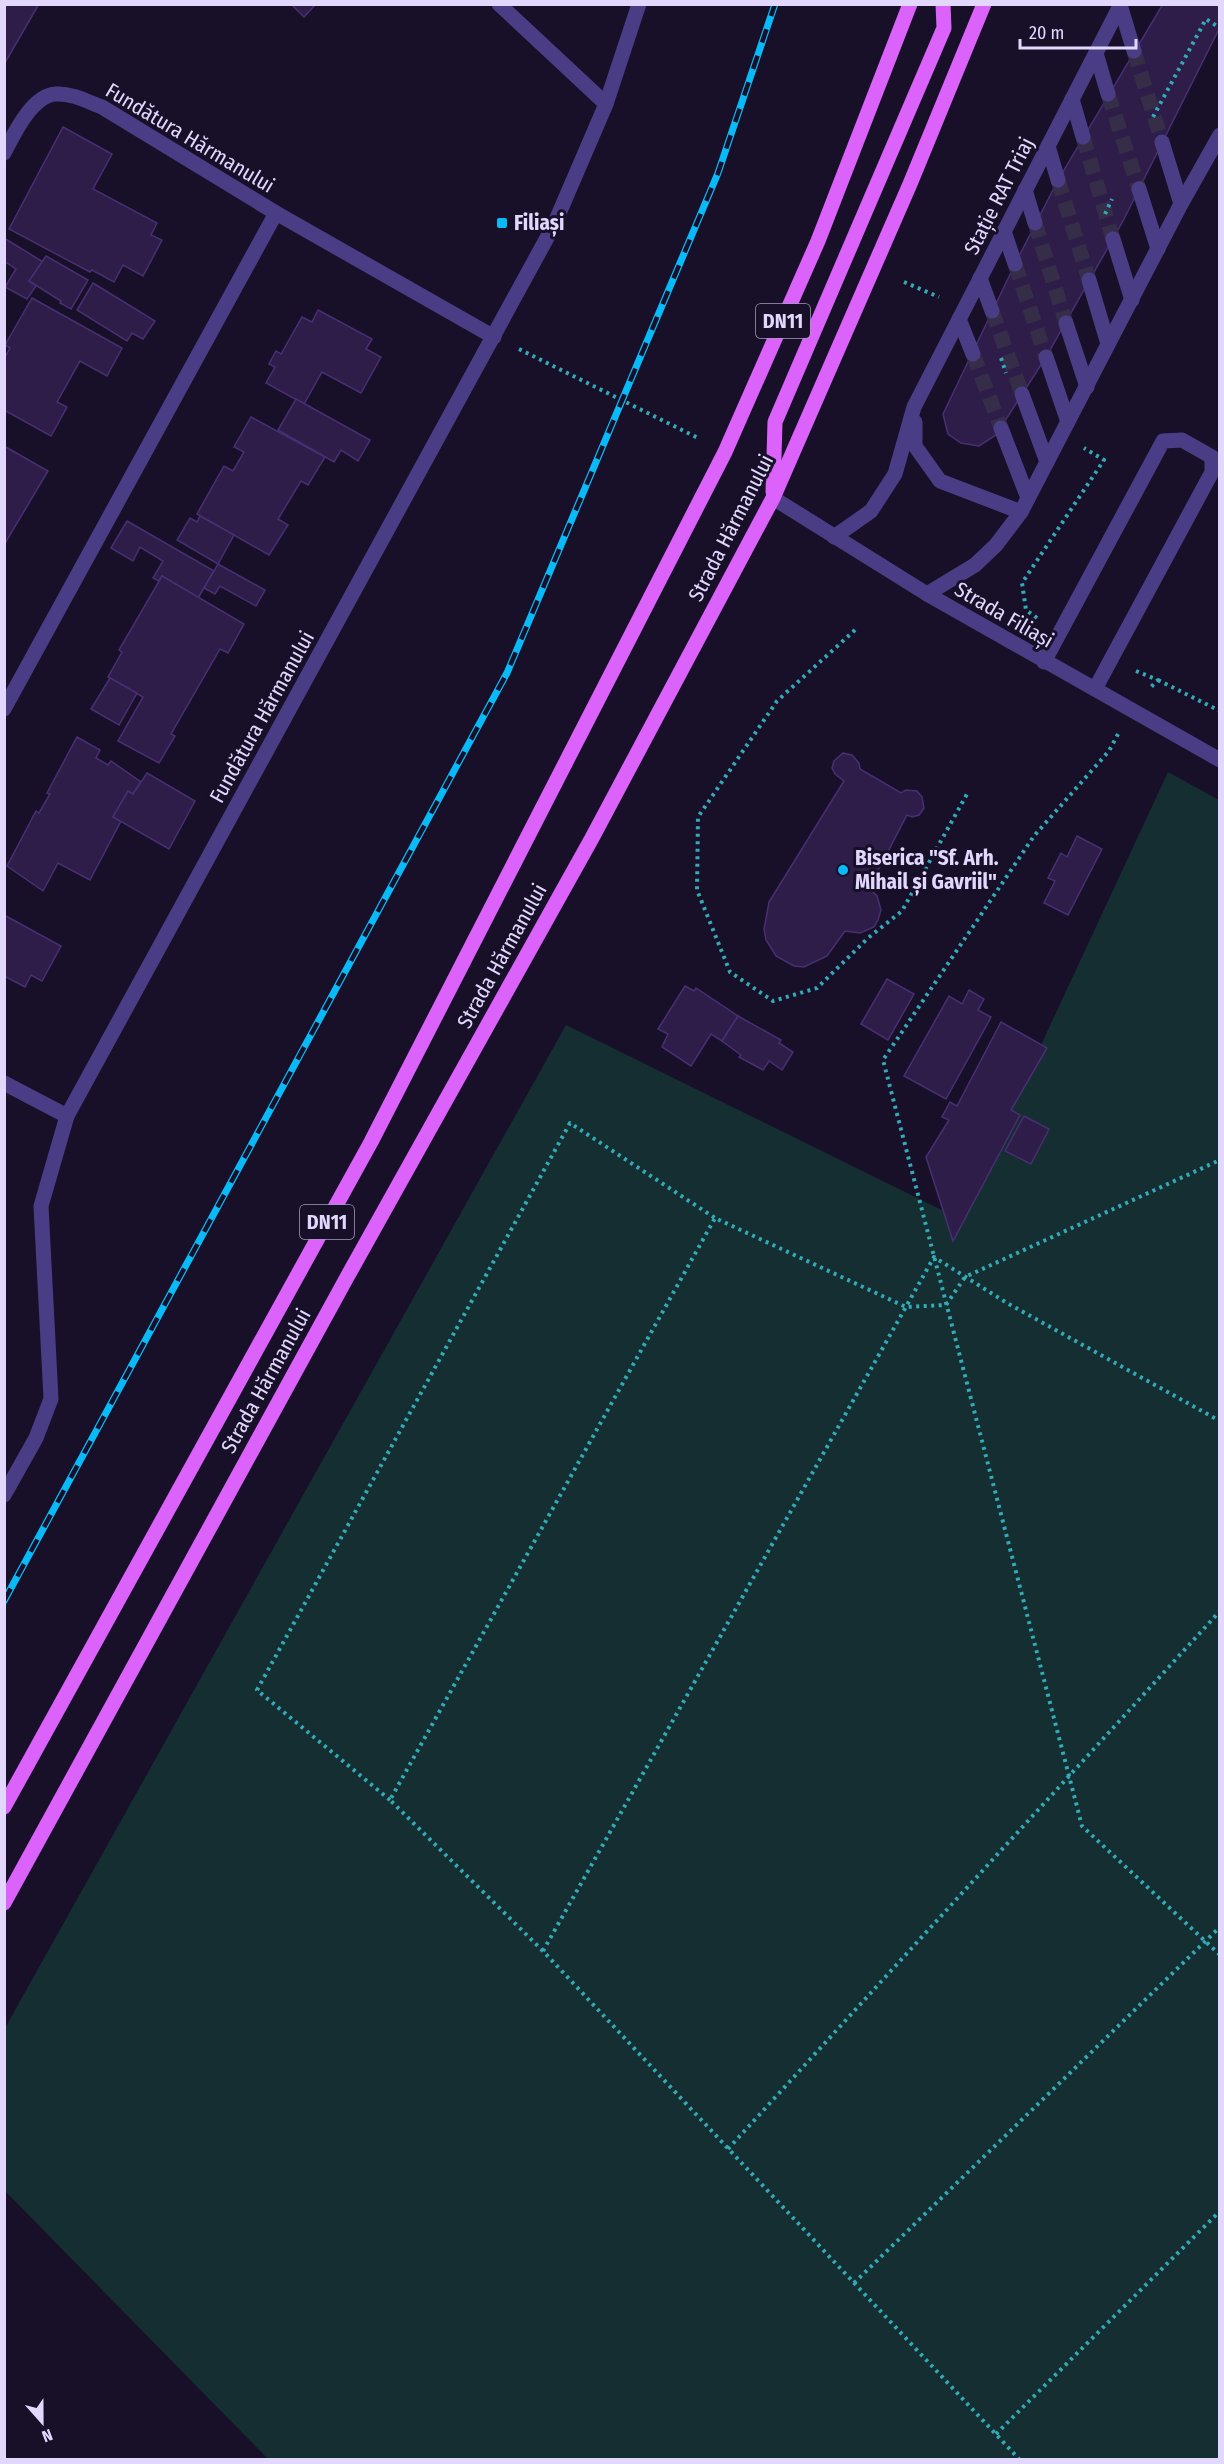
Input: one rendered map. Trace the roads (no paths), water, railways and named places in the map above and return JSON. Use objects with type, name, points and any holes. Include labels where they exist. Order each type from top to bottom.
[{"type":"main road","name":"Strada Hărmanului","points":[[4,1807],[371,1142],[725,452],[818,241],[910,4]]},
{"type":"main road","points":[[773,498],[775,422],[944,28],[943,4]]},
{"type":"main road","name":"Strada Hărmanului","points":[[4,1903],[592,838],[773,498],[910,184],[984,4]]},
{"type":"street","points":[[499,4],[606,104]]},
{"type":"street","name":"Fundătura Hărmanului","points":[[4,1496],[36,1438],[51,1399],[41,1206],[67,1116],[554,225],[606,104],[639,4]]},
{"type":"street","points":[[1120,5],[1134,51]]},
{"type":"street","name":"Stație RAT Triaj","points":[[834,537],[871,511],[895,474],[914,407],[1120,5]]},
{"type":"street","points":[[1096,53],[1108,94]]},
{"type":"street","name":"Fundătura Hărmanului","points":[[4,153],[19,124],[35,105],[55,94],[76,97],[102,107],[276,213],[494,337]]},
{"type":"street","points":[[1072,99],[1083,137]]},
{"type":"street","points":[[927,594],[975,566],[996,545],[1025,505],[1181,204],[1220,135]]},
{"type":"street","points":[[1162,142],[1181,204]]},
{"type":"street","points":[[1048,146],[1058,180]]},
{"type":"street","points":[[1139,189],[1158,249]]},
{"type":"street","points":[[1025,190],[1035,223]]},
{"type":"street","name":"Fundătura Hărmanului","points":[[4,710],[276,213]]},
{"type":"street","points":[[1004,231],[1015,264]]},
{"type":"street","points":[[1113,239],[1132,300]]},
{"type":"street","points":[[980,278],[992,311]]},
{"type":"street","points":[[1089,280],[1108,344]]},
{"type":"street","points":[[962,314],[973,354]]},
{"type":"street","points":[[1066,323],[1087,387]]},
{"type":"street","points":[[1046,357],[1064,429]]},
{"type":"street","points":[[1022,394],[1047,462]]},
{"type":"street","name":"Stație RAT Triaj","points":[[914,407],[915,446],[940,482],[1025,505]]},
{"type":"street","points":[[1001,428],[1025,505]]},
{"type":"street","points":[[1044,662],[1162,441],[1182,440],[1212,457],[1212,472],[1108,660],[1095,689]]},
{"type":"street","name":"Strada Filiași","points":[[773,498],[927,594],[1220,760]]},
{"type":"street","points":[[4,1083],[67,1116]]},
{"type":"tunnel","points":[[1134,51],[1162,142]]},
{"type":"tunnel","points":[[1108,94],[1139,189]]},
{"type":"tunnel","points":[[1083,137],[1113,239]]},
{"type":"tunnel","points":[[1058,180],[1089,280]]},
{"type":"tunnel","points":[[1035,223],[1066,323]]},
{"type":"tunnel","points":[[1015,264],[1046,357]]},
{"type":"tunnel","points":[[992,311],[1022,394]]},
{"type":"tunnel","points":[[973,354],[1001,428]]},
{"type":"railway","points":[[4,1601],[507,673],[718,173],[775,4]]},
{"type":"place","name":"Filiași","points":[[502,223]]},
{"type":"place","name":"Biserica \"Sf. Arh. Mihail și Gavriil\"","points":[[843,870]]}]
